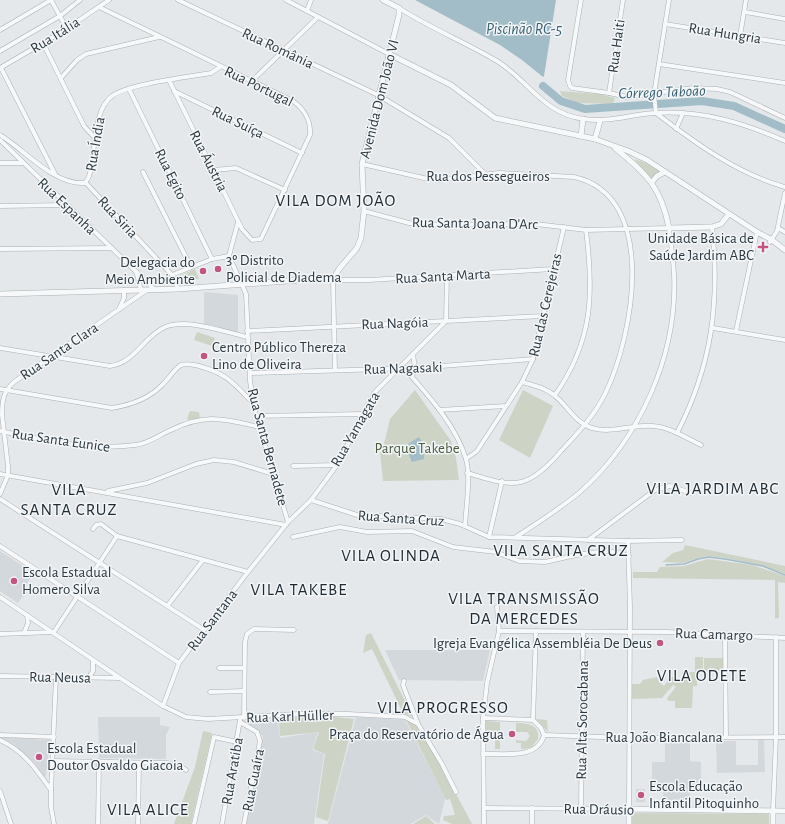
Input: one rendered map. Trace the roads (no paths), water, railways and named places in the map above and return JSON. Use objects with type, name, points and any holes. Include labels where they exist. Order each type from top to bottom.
[{"type":"street","points":[[0,30],[46,2],[52,0],[67,29]]},
{"type":"street","points":[[0,51],[60,16],[80,0]]},
{"type":"street","name":"Rua Itália","points":[[0,68],[67,29],[110,0]]},
{"type":"street","name":"Rua România","points":[[178,0],[378,96],[449,138],[485,174]]},
{"type":"street","points":[[286,0],[308,10],[318,17],[451,86],[495,118],[595,139],[612,144],[637,155],[785,250]]},
{"type":"street","points":[[308,10],[311,0]]},
{"type":"street","points":[[383,0],[501,63],[548,105],[583,119],[600,121],[656,112],[683,113],[741,123],[785,141]]},
{"type":"street","points":[[581,0],[568,80],[570,86],[576,89],[627,97],[654,95],[693,88],[717,89],[730,92],[785,118]]},
{"type":"street","name":"Rua Haiti","points":[[609,93],[622,0]]},
{"type":"street","points":[[669,0],[654,95],[656,112],[676,129],[748,174],[785,187]]},
{"type":"street","points":[[740,36],[746,0]]},
{"type":"street","name":"Rua Portugal","points":[[99,7],[220,67],[293,101],[301,108],[310,122],[310,135],[265,234],[261,239],[252,240]]},
{"type":"street","name":"Avenida Dom João VI","points":[[333,280],[339,269],[356,248],[361,238],[364,211],[362,164],[378,96],[399,20],[399,8]]},
{"type":"street","points":[[745,12],[785,19]]},
{"type":"street","points":[[252,81],[318,17]]},
{"type":"street","name":"Rua Hungria","points":[[665,24],[785,43]]},
{"type":"street","points":[[60,78],[77,60],[86,54],[159,37]]},
{"type":"street","points":[[43,43],[84,126],[94,137]]},
{"type":"street","points":[[659,64],[785,83]]},
{"type":"street","name":"Rua Índia","points":[[0,135],[56,176],[71,183],[86,183],[90,176],[94,137],[102,108],[106,100],[113,95],[129,89],[211,73],[220,67]]},
{"type":"street","points":[[0,68],[56,176]]},
{"type":"street","name":"Rua Áustria","points":[[169,80],[238,221],[246,235],[252,240]]},
{"type":"street","name":"Rua Egito","points":[[129,89],[212,259]]},
{"type":"street","name":"Rua Suíça","points":[[174,91],[302,153]]},
{"type":"street","points":[[676,129],[683,113]]},
{"type":"street","points":[[581,136],[583,119]]},
{"type":"street","points":[[595,139],[600,121]]},
{"type":"street","name":"Rua Espanha","points":[[0,140],[154,289]]},
{"type":"street","points":[[516,537],[569,500],[590,482],[616,452],[631,428],[656,381],[670,330],[674,274],[669,228],[661,199],[652,182],[612,144]]},
{"type":"street","points":[[19,159],[25,152]]},
{"type":"street","points":[[0,164],[23,163]]},
{"type":"street","name":"Rua dos Pessegueiros","points":[[362,164],[434,179],[452,179],[485,174],[544,175],[584,180],[604,191],[611,198],[619,208],[627,228],[631,263],[629,323],[619,359],[598,407],[585,426],[558,455],[536,473],[521,482],[502,482],[467,473]]},
{"type":"street","points":[[214,170],[236,168],[285,190]]},
{"type":"street","points":[[143,172],[191,267]]},
{"type":"street","points":[[652,182],[657,176],[665,172]]},
{"type":"street","name":"Rua Siria","points":[[86,183],[172,275],[178,289]]},
{"type":"street","points":[[770,240],[778,228],[785,194]]},
{"type":"street","points":[[0,206],[66,205]]},
{"type":"street","name":"Rua Santa Joana D'Arc","points":[[364,211],[409,223],[424,225],[536,224],[586,230],[669,228]]},
{"type":"street","points":[[669,228],[712,227],[720,224],[729,214]]},
{"type":"street","points":[[172,275],[212,259],[229,256],[238,221]]},
{"type":"street","name":"Rua das Cerejeiras","points":[[466,459],[477,451],[522,382],[532,359],[564,227]]},
{"type":"street","points":[[677,434],[690,409],[702,375],[713,328],[716,288],[712,227]]},
{"type":"street","points":[[778,228],[785,232]]},
{"type":"street","points":[[555,395],[570,372],[586,329],[591,294],[586,230]]},
{"type":"street","points":[[736,331],[757,232]]},
{"type":"street","points":[[770,240],[785,255]]},
{"type":"street","points":[[0,248],[112,248]]},
{"type":"street","name":"Rua Santa Bernadete","points":[[229,256],[246,294],[247,338],[256,416],[287,523]]},
{"type":"street","name":"Rua Santa Marta","points":[[333,280],[370,280],[543,271],[553,269]]},
{"type":"street","points":[[136,271],[141,290]]},
{"type":"street","points":[[446,321],[447,276]]},
{"type":"street","points":[[0,294],[178,289],[333,280],[335,370]]},
{"type":"street","points":[[118,311],[124,298],[124,290]]},
{"type":"street","name":"Rua Santa Clara","points":[[0,494],[4,489],[8,475],[2,432],[2,405],[6,390],[14,382],[148,290]]},
{"type":"street","points":[[124,298],[133,300]]},
{"type":"street","name":"Rua Nagóia","points":[[247,330],[543,316]]},
{"type":"street","name":"Rua Yamagata","points":[[287,523],[311,500],[336,465],[375,392],[446,321]]},
{"type":"street","points":[[0,348],[116,365],[129,359],[154,334],[166,327],[198,326],[247,338]]},
{"type":"street","points":[[713,328],[785,340]]},
{"type":"street","points":[[412,377],[416,368],[413,354]]},
{"type":"street","name":"Rua Nagasaki","points":[[250,373],[416,368],[532,359]]},
{"type":"street","points":[[0,389],[112,408],[126,406],[149,395],[162,386],[178,367],[186,364],[220,373],[232,381],[254,404]]},
{"type":"street","points":[[404,368],[439,410],[454,433],[466,459],[467,473],[465,526]]},
{"type":"street","points":[[522,382],[538,387],[555,395],[585,426],[598,430],[652,426],[677,434],[701,445]]},
{"type":"street","points":[[439,410],[506,406]]},
{"type":"street","points":[[256,416],[363,414]]},
{"type":"street","name":"Rua Santa Eunice","points":[[2,432],[89,447],[114,448],[145,443],[183,424],[210,418],[259,427]]},
{"type":"street","points":[[105,492],[147,483],[196,464],[214,460],[234,462],[273,474]]},
{"type":"street","points":[[292,466],[336,465]]},
{"type":"street","points":[[0,474],[287,523]]},
{"type":"street","points":[[489,536],[502,482]]},
{"type":"street","points":[[588,540],[655,490],[670,486],[691,493]]},
{"type":"street","points":[[0,499],[168,605],[203,629]]},
{"type":"street","name":"Rua Santa Cruz","points":[[311,500],[349,514],[430,517],[465,526],[489,536],[628,541],[682,540]]},
{"type":"street","name":"Rua Santana","points":[[164,706],[179,663],[203,629],[287,523]]},
{"type":"street","points":[[93,529],[96,525],[101,524],[117,536],[248,572]]},
{"type":"street","points":[[293,537],[318,530],[344,527],[367,532],[412,531],[453,547],[496,552],[519,561],[545,562],[576,555],[606,551],[622,552],[629,556]]},
{"type":"street","points":[[0,634],[54,632],[117,536]]},
{"type":"street","points":[[628,541],[629,824]]},
{"type":"street","points":[[0,546],[79,596],[179,663]]},
{"type":"street","points":[[168,605],[203,560]]},
{"type":"street","name":"Rua Karl Hüller","points":[[0,597],[54,632],[120,678],[164,706],[186,716],[197,719],[242,719],[299,714],[348,714],[405,717],[418,724]]},
{"type":"street","points":[[484,824],[483,718],[487,683],[499,631],[497,607]]},
{"type":"street","points":[[24,633],[28,623],[27,615]]},
{"type":"street","name":"Rua Aratiba","points":[[222,824],[242,719],[245,642],[247,634],[254,629],[294,630]]},
{"type":"street","name":"Rua Camargo","points":[[499,631],[629,632],[785,638]]},
{"type":"street","points":[[533,720],[536,631]]},
{"type":"street","name":"Rua Alta Sorocabana","points":[[581,808],[583,632]]},
{"type":"street","points":[[725,635],[726,737]]},
{"type":"street","points":[[773,824],[776,738],[776,637]]},
{"type":"street","points":[[89,677],[93,671],[94,660]]},
{"type":"street","points":[[219,668],[244,668]]},
{"type":"street","name":"Rua Neusa","points":[[0,676],[120,678]]},
{"type":"street","points":[[54,824],[51,807],[51,791],[56,677]]},
{"type":"street","points":[[404,681],[403,685],[418,724],[442,764],[456,792]]},
{"type":"street","points":[[210,692],[244,691]]},
{"type":"street","points":[[483,718],[533,720],[541,728],[544,735],[538,747],[527,753],[483,754]]},
{"type":"street","name":"Rua Guaíra","points":[[242,719],[260,736],[244,824]]},
{"type":"street","points":[[0,735],[54,737]]},
{"type":"street","name":"Rua João Biancalana","points":[[544,735],[629,738],[785,738]]},
{"type":"street","name":"Rua Guaíra","points":[[194,824],[214,737],[237,742]]},
{"type":"street","points":[[0,740],[12,746],[26,757],[51,791]]},
{"type":"street","points":[[52,762],[99,761],[167,763],[186,770]]},
{"type":"street","points":[[98,824],[99,761]]},
{"type":"street","points":[[138,824],[139,763]]},
{"type":"street","points":[[0,791],[11,824]]},
{"type":"street","name":"Rua Dráusio","points":[[484,808],[785,811]]},
{"type":"street","points":[[532,808],[532,824]]},
{"type":"water","name":"Piscinão RC-5","points":[[415,0],[556,0],[544,76],[543,77],[500,45]]},
{"type":"water","points":[[419,437],[424,445],[424,459],[412,462],[405,446]]},
{"type":"waterway","name":"Córrego Taboão","points":[[543,86],[561,101],[585,109],[702,101],[734,106],[785,129]]},
{"type":"waterway","points":[[666,565],[684,564],[709,557],[763,566],[785,575]]},
{"type":"place","name":"Unidade Básica de Saúde Jardim ABC","points":[[763,247]]},
{"type":"place","name":"3º Distrito Policial de Diadema","points":[[218,269]]},
{"type":"place","name":"Delegacia do Meio Ambiente","points":[[203,271]]},
{"type":"place","name":"Centro Público Thereza Lino de Oliveira","points":[[204,356]]},
{"type":"place","name":"Escola Estadual Homero Silva","points":[[14,581]]},
{"type":"place","name":"Igreja Evangélica Assembléia De Deus","points":[[660,643]]},
{"type":"place","name":"Praça do Reservatório de Água","points":[[512,734]]},
{"type":"place","name":"Escola Estadual Doutor Osvaldo Giacoia","points":[[39,757]]},
{"type":"place","name":"Escola Educação Infantil Pitoquinho","points":[[641,795]]},
{"type":"district","name":"VILA DOM JOÃO","points":[[336,200]]},
{"type":"district","name":"VILA JARDIM ABC","points":[[713,488]]},
{"type":"district","name":"VILA SANTA CRUZ","points":[[69,499]]},
{"type":"district","name":"VILA SANTA CRUZ","points":[[561,550]]},
{"type":"district","name":"VILA OLINDA","points":[[391,555]]},
{"type":"district","name":"VILA TAKEBE","points":[[299,589]]},
{"type":"district","name":"VILA TRANSMISSÃO DA MERCEDES","points":[[524,608]]},
{"type":"district","name":"VILA ODETE","points":[[702,675]]},
{"type":"district","name":"VILA PROGRESSO","points":[[443,707]]},
{"type":"district","name":"VILA ALICE","points":[[148,809]]},
{"type":"park label","name":"Parque Takebe","points":[[417,448]]}]
